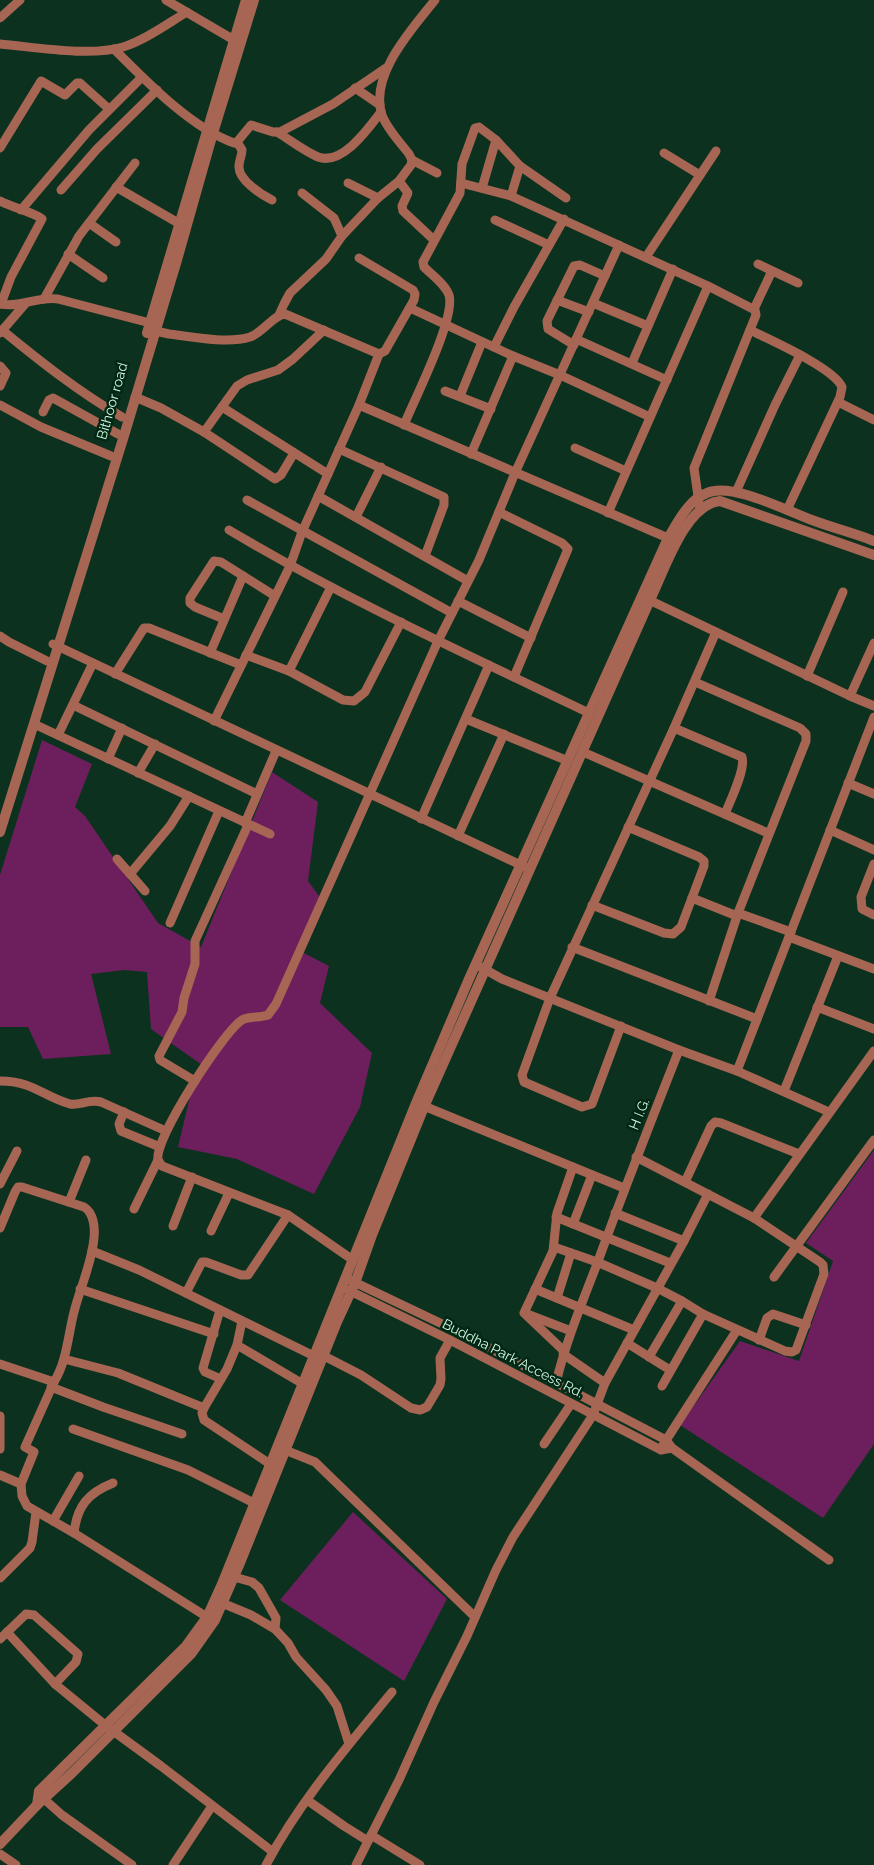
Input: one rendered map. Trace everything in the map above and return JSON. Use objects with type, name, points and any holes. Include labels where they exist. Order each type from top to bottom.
[{"type":"street","points":[[0,18],[20,0]]},
{"type":"street","points":[[166,0],[234,40]]},
{"type":"street","name":"Bithoor road","points":[[0,809],[47,661],[55,645],[122,417],[153,325],[180,224],[209,132],[246,0]]},
{"type":"street","points":[[0,832],[34,724],[55,645],[78,585],[135,397],[153,325],[177,260],[209,132],[254,0]]},
{"type":"street","points":[[435,0],[386,68],[381,86],[381,108],[386,123],[412,160],[437,173]]},
{"type":"street","points":[[0,44],[71,50],[114,49],[132,43],[187,12]]},
{"type":"street","points":[[114,49],[142,77],[209,132],[232,142],[237,142]]},
{"type":"street","points":[[277,132],[321,111],[386,68]]},
{"type":"street","points":[[20,210],[70,151],[142,77]]},
{"type":"street","points":[[0,148],[41,81],[65,95],[77,83],[80,83],[109,109]]},
{"type":"street","points":[[355,88],[381,108]]},
{"type":"street","points":[[61,190],[97,148],[157,90]]},
{"type":"street","points":[[237,142],[251,125],[277,132],[316,156],[332,158],[345,151],[368,129],[381,108]]},
{"type":"street","points":[[404,424],[446,325],[450,306],[448,294],[444,287],[423,265],[434,240],[458,198],[462,164],[475,128],[480,127],[496,140],[520,166],[566,198]]},
{"type":"street","points":[[482,188],[496,140]]},
{"type":"street","points":[[237,142],[242,150],[240,172],[258,192],[272,200]]},
{"type":"street","points":[[646,257],[716,151]]},
{"type":"street","points":[[664,153],[700,175]]},
{"type":"street","points":[[0,201],[40,217],[42,221],[11,277],[1,304],[25,304],[52,298],[70,301],[153,325],[160,332],[169,334],[242,339],[260,332],[279,315],[288,296],[326,259],[342,236],[378,198],[399,181],[410,168],[412,160]]},
{"type":"street","points":[[44,299],[68,254],[135,163]]},
{"type":"street","points":[[511,196],[520,166]]},
{"type":"street","points":[[399,181],[408,192],[402,206],[403,211],[434,240]]},
{"type":"street","points":[[348,183],[378,198]]},
{"type":"street","points":[[461,183],[511,196],[646,257],[754,309]]},
{"type":"street","points":[[116,187],[180,224]]},
{"type":"street","points":[[302,193],[334,218],[342,236]]},
{"type":"street","points":[[494,347],[514,306],[564,219]]},
{"type":"street","points":[[495,220],[549,245]]},
{"type":"street","points":[[89,223],[116,242]]},
{"type":"street","points":[[134,1209],[158,1160],[160,1147],[166,1131],[195,1081],[238,1023],[248,1018],[263,1017],[272,1011],[619,245]]},
{"type":"street","points":[[68,254],[103,278]]},
{"type":"street","points":[[214,721],[290,566],[302,532],[359,405],[379,354],[385,351],[415,297],[413,290],[359,258]]},
{"type":"street","points":[[758,264],[798,283]]},
{"type":"street","points":[[605,276],[580,265],[574,266],[547,321],[547,326],[575,342],[632,363],[666,380]]},
{"type":"street","points":[[632,363],[672,270]]},
{"type":"street","points":[[700,510],[694,468],[756,315],[754,309],[772,271]]},
{"type":"street","points":[[608,512],[708,286]]},
{"type":"street","points":[[557,300],[588,312]]},
{"type":"street","points":[[593,303],[648,326]]},
{"type":"street","points":[[25,304],[1,332],[92,399],[122,417]]},
{"type":"street","points":[[410,308],[650,417]]},
{"type":"street","points":[[279,315],[289,315],[379,354]]},
{"type":"street","points":[[204,432],[238,386],[247,380],[278,370],[293,359],[324,330]]},
{"type":"street","points":[[750,330],[800,355],[835,377],[840,383],[842,391],[787,510]]},
{"type":"street","points":[[460,396],[482,342]]},
{"type":"street","points":[[736,492],[800,355]]},
{"type":"street","points":[[471,454],[513,356]]},
{"type":"street","points":[[0,366],[6,372],[0,386]]},
{"type":"street","points":[[445,391],[490,409]]},
{"type":"street","points":[[135,397],[161,408],[204,432],[275,479],[281,475],[294,453]]},
{"type":"street","points":[[43,412],[52,398],[118,434]]},
{"type":"street","points":[[82,415],[92,399]]},
{"type":"street","points":[[838,402],[874,420]]},
{"type":"street","points":[[0,405],[40,427],[111,456]]},
{"type":"street","points":[[359,405],[668,538]]},
{"type":"street","points":[[222,407],[328,474]]},
{"type":"street","points":[[575,448],[626,471]]},
{"type":"street","points":[[339,449],[444,497],[444,505],[424,556]]},
{"type":"street","points":[[356,517],[381,468]]},
{"type":"street","points":[[0,1844],[40,1802],[39,1792],[191,1654],[215,1620],[234,1577],[282,1448],[319,1356],[348,1285],[372,1235],[420,1105],[476,964],[583,752],[646,598],[668,538],[684,513],[697,498],[716,490],[736,492],[874,541]]},
{"type":"street","points":[[318,496],[468,581]]},
{"type":"street","points":[[246,500],[452,613]]},
{"type":"street","points":[[348,1285],[353,1260],[420,1105],[485,970],[589,713],[646,598],[686,526],[706,504],[720,501],[874,555]]},
{"type":"street","points":[[498,512],[567,546],[567,553],[514,677]]},
{"type":"street","points":[[229,530],[290,566],[331,587],[438,641],[589,713]]},
{"type":"street","points":[[224,619],[192,605],[190,598],[214,561],[221,562],[275,596]]},
{"type":"street","points":[[210,653],[243,576]]},
{"type":"street","points":[[289,671],[331,587]]},
{"type":"street","points":[[807,676],[843,592]]},
{"type":"street","points":[[646,598],[807,676],[874,706]]},
{"type":"street","points":[[458,601],[531,638]]},
{"type":"street","points":[[246,655],[289,671],[343,700],[354,701],[364,692],[401,622]]},
{"type":"street","points":[[115,674],[144,628],[241,665]]},
{"type":"street","points":[[621,1026],[592,1104],[582,1107],[524,1082],[522,1079],[550,998],[695,682],[716,632]]},
{"type":"street","points":[[0,636],[47,661]]},
{"type":"street","points":[[55,645],[525,868]]},
{"type":"street","points":[[850,696],[873,647]]},
{"type":"street","points":[[58,735],[92,663]]},
{"type":"street","points":[[421,819],[489,665]]},
{"type":"street","points":[[695,682],[805,731],[806,741],[768,833],[709,1001]]},
{"type":"street","points":[[73,705],[257,794]]},
{"type":"street","points":[[737,1071],[874,717]]},
{"type":"street","points":[[466,718],[568,761]]},
{"type":"street","points":[[34,724],[270,834]]},
{"type":"street","points":[[108,759],[122,728]]},
{"type":"street","points":[[674,728],[742,757],[744,760],[725,814]]},
{"type":"street","points":[[458,836],[504,734]]},
{"type":"street","points":[[138,773],[155,744]]},
{"type":"street","points":[[195,1081],[160,1060],[159,1056],[182,1012],[184,998],[195,964],[194,941],[246,824],[276,750]]},
{"type":"street","points":[[583,752],[768,833]]},
{"type":"street","points":[[848,783],[874,794]]},
{"type":"street","points":[[130,874],[170,826],[188,796]]},
{"type":"street","points":[[170,923],[219,811]]},
{"type":"street","points":[[592,904],[671,935],[676,934],[681,927],[704,866],[702,859],[628,827]]},
{"type":"street","points":[[830,830],[874,850]]},
{"type":"street","points":[[116,859],[145,891]]},
{"type":"street","points":[[874,864],[860,903],[862,908],[874,915]]},
{"type":"street","points":[[692,898],[874,969]]},
{"type":"street","points":[[572,948],[757,1019]]},
{"type":"street","points":[[784,1091],[838,956]]},
{"type":"street","points":[[476,964],[485,970],[550,998],[679,1050],[737,1071],[829,1112]]},
{"type":"street","points":[[817,1007],[874,1029]]},
{"type":"street","name":"H I.G.","points":[[556,1382],[571,1331],[624,1188],[679,1050]]},
{"type":"street","points":[[754,1218],[874,1051]]},
{"type":"street","points":[[0,1081],[30,1085],[73,1104],[95,1101],[166,1131]]},
{"type":"street","points":[[420,1105],[624,1188]]},
{"type":"street","points":[[124,1112],[119,1124],[121,1131],[160,1147]]},
{"type":"street","points":[[685,1182],[711,1126],[715,1122],[722,1123],[799,1154]]},
{"type":"street","points":[[774,1277],[874,1140]]},
{"type":"street","points":[[0,1184],[17,1151]]},
{"type":"street","points":[[554,1247],[597,1262],[657,1288],[682,1300],[703,1314],[759,1340],[784,1351],[795,1352],[798,1348],[824,1269],[820,1262],[754,1218],[636,1157]]},
{"type":"street","points":[[69,1202],[86,1160]]},
{"type":"street","points":[[158,1160],[162,1166],[288,1215],[353,1260]]},
{"type":"street","points":[[524,1313],[549,1262],[554,1247],[556,1217],[573,1167]]},
{"type":"street","points":[[573,1224],[592,1175]]},
{"type":"street","points":[[173,1226],[192,1177]]},
{"type":"street","points":[[0,1228],[14,1192],[18,1187],[25,1187],[84,1207],[91,1213],[94,1233],[92,1251],[80,1289],[61,1372],[52,1384],[25,1447],[34,1452],[22,1484],[24,1502],[36,1512],[74,1533],[207,1617]]},
{"type":"street","points":[[212,1231],[229,1193]]},
{"type":"street","points":[[356,1865],[399,1780],[496,1570],[517,1530],[593,1415],[605,1384],[708,1194]]},
{"type":"street","points":[[615,1213],[684,1241]]},
{"type":"street","points":[[186,1293],[202,1262],[241,1275],[248,1275],[288,1215]]},
{"type":"street","points":[[556,1217],[670,1264]]},
{"type":"street","points":[[92,1251],[139,1270],[242,1321],[361,1375],[412,1408],[420,1410],[427,1407],[440,1385],[440,1358],[450,1340]]},
{"type":"street","points":[[557,1298],[571,1253]]},
{"type":"street","name":"Buddha Park Access Rd.","points":[[348,1285],[661,1450]]},
{"type":"street","name":"Buddha Park Access Rd.","points":[[348,1285],[460,1332],[666,1440],[672,1448],[829,1560]]},
{"type":"street","points":[[80,1289],[214,1334]]},
{"type":"street","points":[[535,1289],[634,1330]]},
{"type":"street","points":[[649,1357],[682,1300]]},
{"type":"street","points":[[220,1310],[203,1370],[220,1379]]},
{"type":"street","points":[[524,1313],[571,1331]]},
{"type":"street","points":[[524,1313],[564,1353],[605,1384]]},
{"type":"street","points":[[662,1386],[703,1314]]},
{"type":"street","points":[[759,1340],[768,1318],[773,1314],[806,1325]]},
{"type":"street","points":[[242,1321],[237,1345],[228,1369],[220,1379],[202,1413],[204,1420],[270,1464]]},
{"type":"street","points":[[661,1450],[738,1330]]},
{"type":"street","points":[[627,1343],[670,1370]]},
{"type":"street","points":[[237,1345],[303,1384]]},
{"type":"street","points":[[109,1728],[186,1646],[207,1617],[270,1464],[282,1448],[303,1384],[319,1356]]},
{"type":"street","points":[[64,1359],[118,1373],[204,1408]]},
{"type":"street","points":[[0,1364],[52,1384],[102,1407],[182,1434]]},
{"type":"street","points":[[544,1444],[571,1404]]},
{"type":"street","points":[[0,1416],[0,1449]]},
{"type":"street","points":[[72,1429],[188,1470],[254,1503]]},
{"type":"street","points":[[282,1448],[315,1462],[475,1617]]},
{"type":"street","points":[[661,1450],[672,1448]]},
{"type":"street","points":[[0,1475],[22,1484]]},
{"type":"street","points":[[53,1521],[79,1476]]},
{"type":"street","points":[[74,1533],[76,1518],[81,1507],[95,1492],[112,1483]]},
{"type":"street","points":[[0,1578],[30,1548],[36,1512]]},
{"type":"street","points":[[234,1577],[252,1582],[260,1588],[276,1620],[275,1629]]},
{"type":"street","points":[[222,1603],[251,1615],[275,1629],[288,1643],[299,1661],[332,1698],[340,1714],[349,1744]]},
{"type":"street","points":[[0,1639],[26,1614],[32,1614],[77,1652],[76,1662],[55,1684]]},
{"type":"street","points":[[7,1632],[55,1684],[109,1728],[162,1766],[273,1852]]},
{"type":"street","points":[[266,1865],[306,1800],[392,1692]]},
{"type":"street","points":[[306,1800],[410,1862],[420,1865]]},
{"type":"street","points":[[40,1802],[62,1815],[132,1865]]},
{"type":"street","points":[[173,1865],[212,1806]]},
{"type":"street","points":[[0,1854],[16,1865]]},
{"type":"shaded area","points":[[42,740],[92,764],[75,807],[85,816],[158,923],[201,947],[272,772],[318,802],[308,881],[322,900],[302,952],[329,966],[320,1003],[372,1053],[360,1107],[314,1194],[237,1159],[178,1147],[193,1084],[202,1065],[151,1029],[147,972],[124,970],[91,974],[111,1054],[43,1059],[28,1027],[0,1027],[0,875]]},
{"type":"shaded area","points":[[874,1150],[874,1444],[823,1518],[680,1425],[740,1341],[799,1361],[833,1261],[806,1243]]},
{"type":"shaded area","points":[[353,1512],[447,1599],[404,1681],[280,1600]]}]
